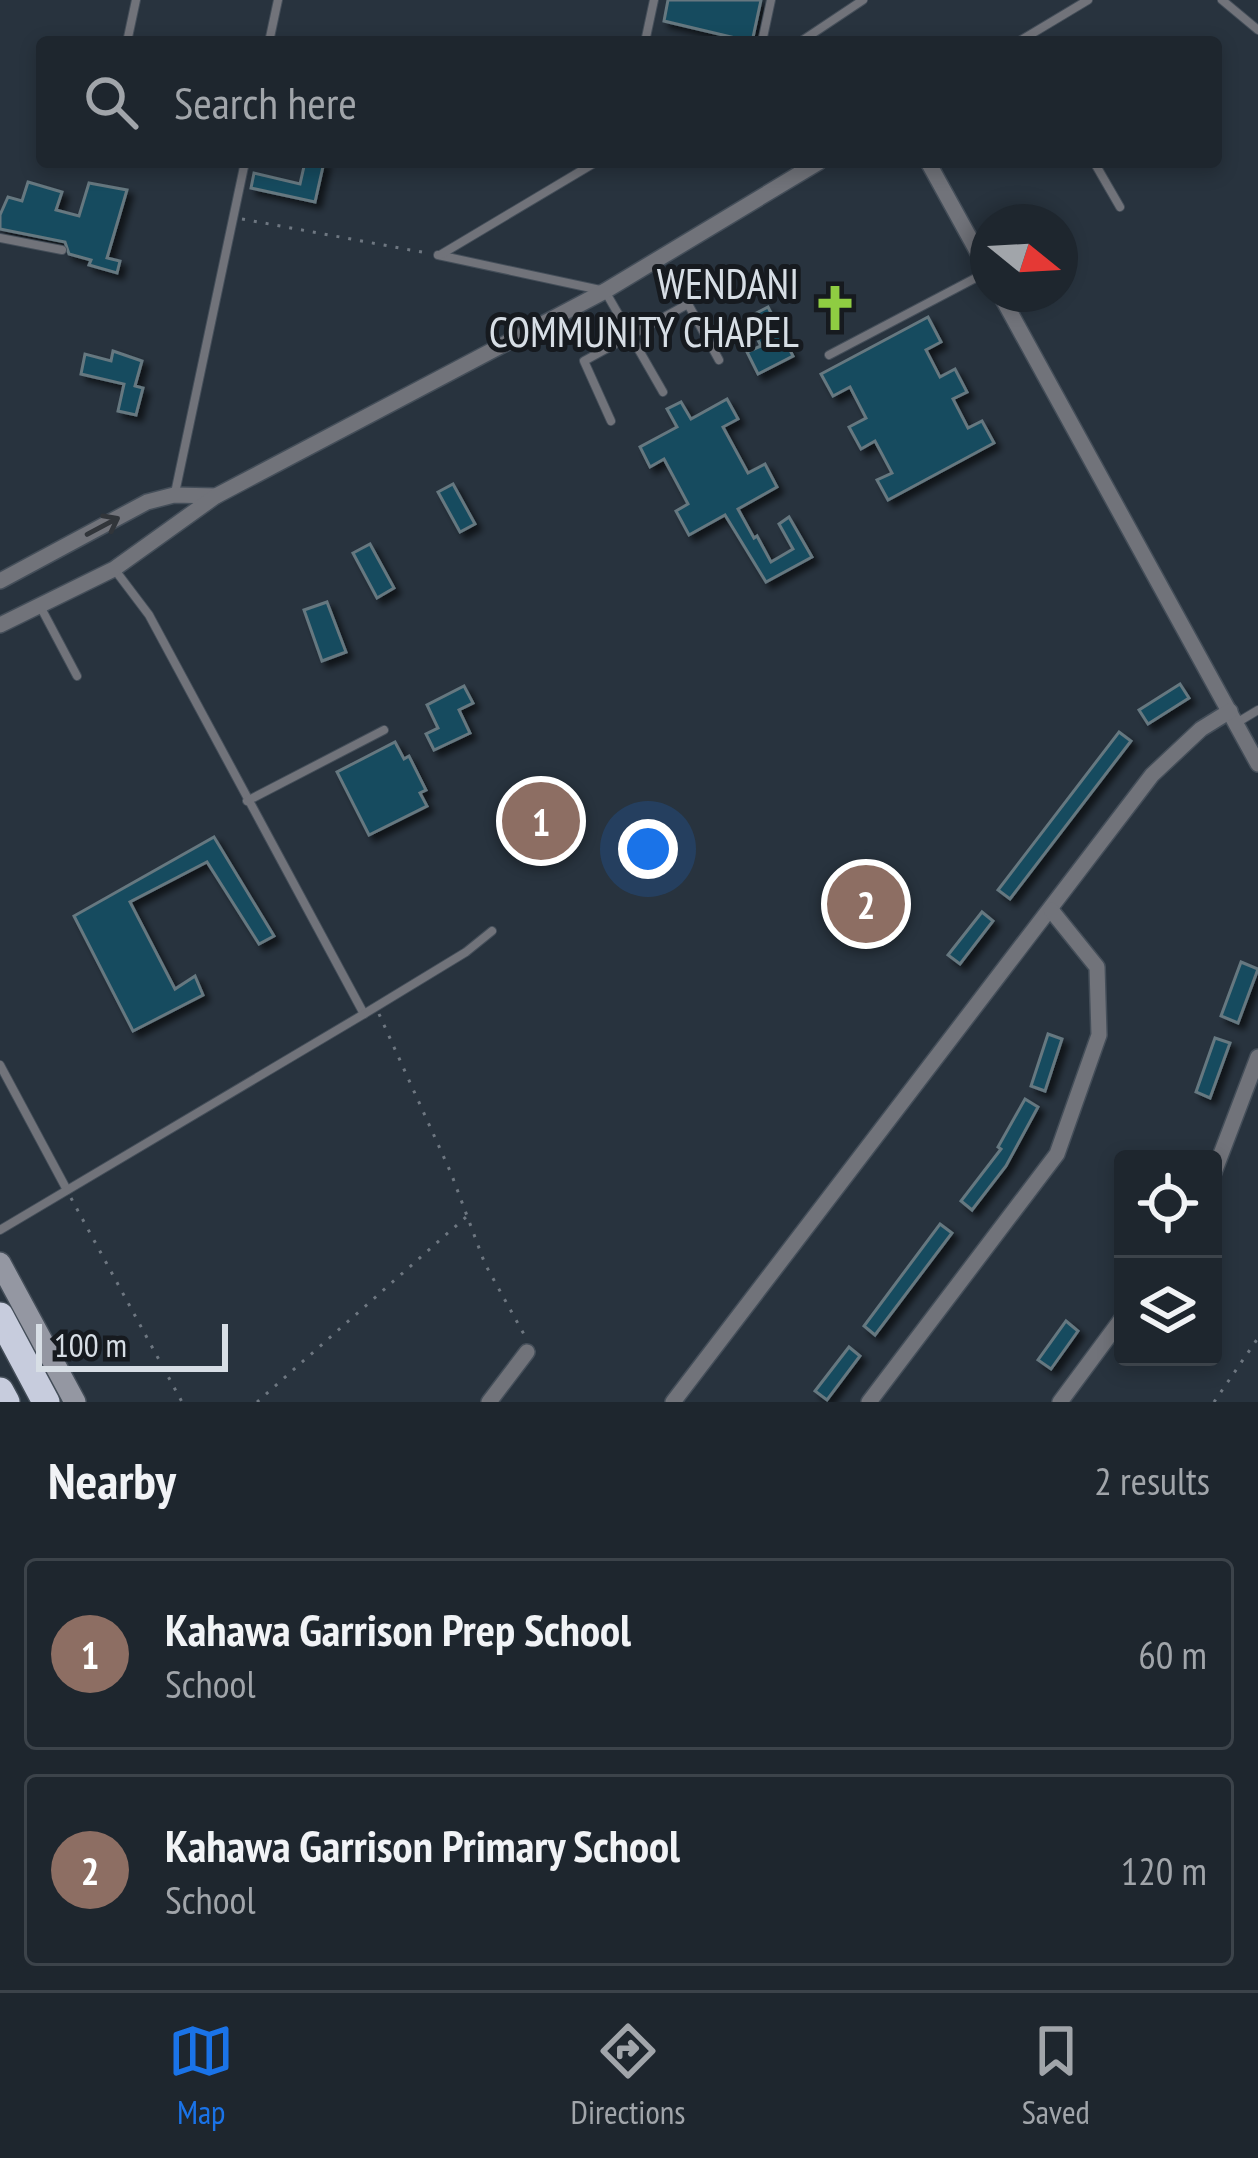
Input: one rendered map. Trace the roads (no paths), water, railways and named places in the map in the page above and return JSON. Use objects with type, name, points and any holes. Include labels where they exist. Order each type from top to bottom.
[{"type":"highway","points":[[0,1316],[46,1402]]},
{"type":"highway","points":[[0,1391],[6,1402]]},
{"type":"main road","points":[[0,1263],[74,1402]]},
{"type":"street","points":[[0,625],[115,569],[216,496],[605,291],[809,168]]},
{"type":"street","points":[[931,168],[970,238]]},
{"type":"street","points":[[1010,312],[1258,764]]},
{"type":"street","points":[[0,581],[147,502],[174,495],[216,496]]},
{"type":"street","points":[[674,1402],[1152,775],[1201,729],[1233,717]]},
{"type":"street","points":[[869,1402],[1057,1154],[1100,1035],[1097,967],[1052,910]]},
{"type":"street","points":[[1222,1151],[1258,1057]]},
{"type":"street","points":[[1060,1402],[1114,1329]]},
{"type":"street","points":[[489,1402],[527,1352]]},
{"type":"lane","points":[[128,36],[136,0]]},
{"type":"lane","points":[[270,36],[278,0]]},
{"type":"lane","points":[[646,36],[654,0]]},
{"type":"lane","points":[[763,36],[771,0]]},
{"type":"lane","points":[[809,36],[863,0]]},
{"type":"lane","points":[[1028,36],[1088,0]]},
{"type":"lane","points":[[1222,0],[1258,30]]},
{"type":"lane","points":[[174,495],[244,168]]},
{"type":"lane","points":[[586,168],[438,255],[605,291],[662,392]]},
{"type":"lane","points":[[1097,168],[1120,208]]},
{"type":"lane","points":[[0,238],[62,250]]},
{"type":"lane","points":[[829,355],[970,281]]},
{"type":"lane","points":[[611,421],[584,361],[629,333],[688,304],[719,360]]},
{"type":"lane","points":[[115,569],[149,615],[364,1014]]},
{"type":"lane","points":[[40,605],[76,676]]},
{"type":"lane","points":[[1233,717],[1258,710]]},
{"type":"lane","points":[[248,801],[384,730]]},
{"type":"lane","points":[[0,1230],[376,1007],[492,932]]},
{"type":"lane","points":[[0,1065],[68,1191]]},
{"type":"place","name":"WENDANI COMMUNITY CHAPEL","points":[[835,308]]},
{"type":"place","name":"Kahawa Garrison Prep School","points":[[541,821]]},
{"type":"place","name":"Kahawa Garrison Primary School","points":[[866,904]]}]
